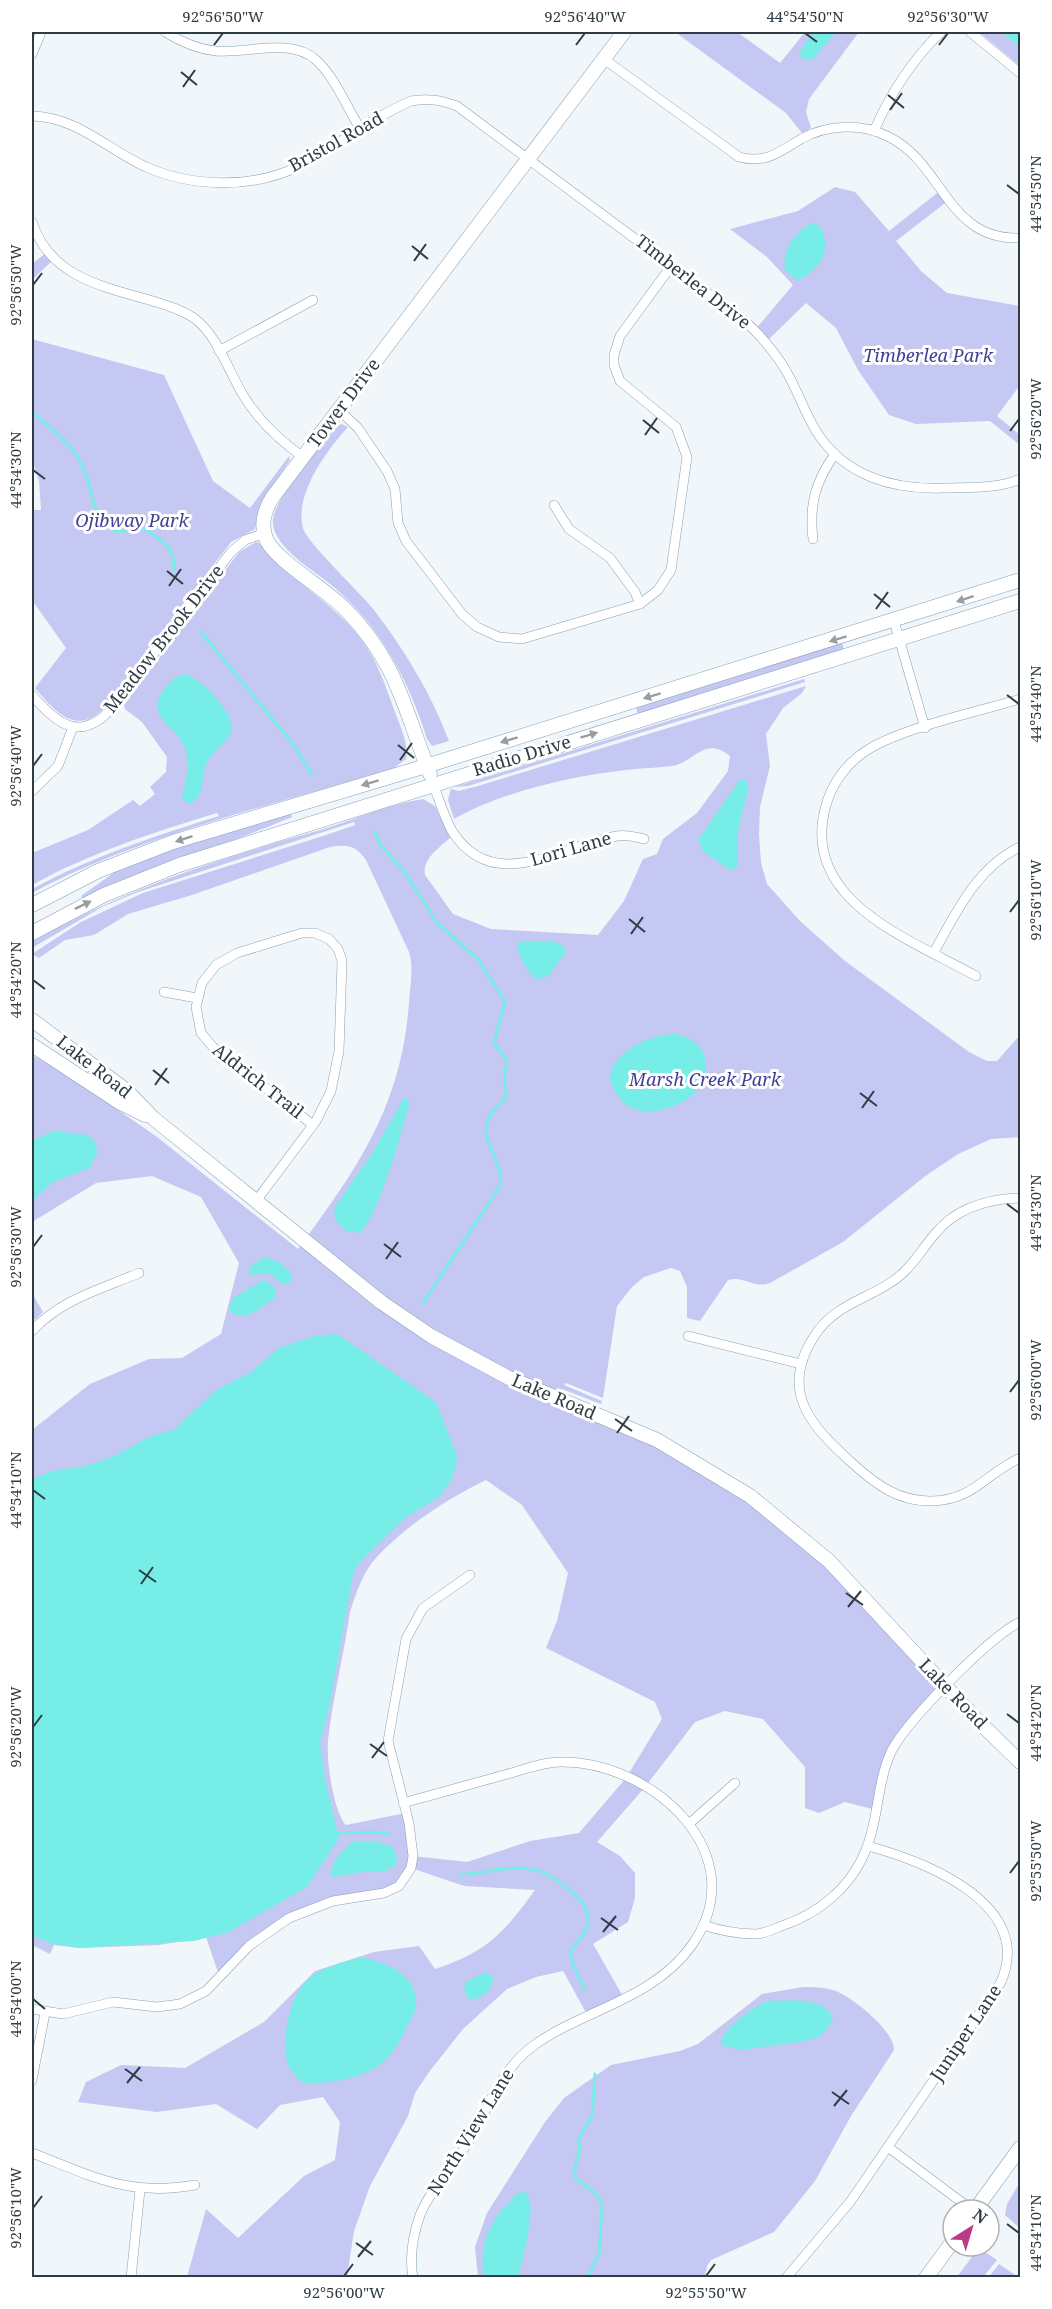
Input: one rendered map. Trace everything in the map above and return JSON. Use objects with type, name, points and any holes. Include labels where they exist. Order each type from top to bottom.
[{"type":"street","points":[[32,54],[41,32]]},
{"type":"street","points":[[165,32],[188,44],[216,51],[310,49],[361,130]]},
{"type":"street","name":"Tower Drive","points":[[265,534],[263,519],[269,503],[624,32]]},
{"type":"street","points":[[874,131],[899,81],[916,57],[941,32]]},
{"type":"street","points":[[970,32],[1020,74]]},
{"type":"street","points":[[604,59],[729,151],[749,160],[768,159],[802,139],[824,130],[848,127],[874,131],[902,144],[915,156],[958,213],[969,223],[993,235],[1020,238]]},
{"type":"street","name":"Bristol Road","points":[[32,116],[54,118],[72,124],[133,160],[160,172],[215,183],[234,183],[280,173],[318,156],[411,101],[436,99],[457,106],[529,158]]},
{"type":"street","name":"Timberlea Drive","points":[[529,158],[730,308],[760,336],[792,381],[817,432],[835,454],[874,479],[904,488],[997,486],[1020,479]]},
{"type":"street","points":[[32,222],[44,249],[68,272],[90,282],[184,312],[202,326],[253,410],[273,434],[303,457]]},
{"type":"street","points":[[339,410],[358,428],[387,471],[395,489],[398,523],[406,541],[462,614],[477,627],[499,637],[522,639],[640,604],[658,591],[671,570],[687,457],[676,427],[620,381],[614,365],[614,355],[620,336],[672,265]]},
{"type":"street","points":[[219,351],[313,300]]},
{"type":"street","points":[[813,539],[810,515],[814,498],[826,467],[835,454]]},
{"type":"street","points":[[554,506],[568,530],[610,558],[635,592],[640,604]]},
{"type":"street","points":[[265,534],[274,550],[333,597],[371,639],[402,693],[433,784]]},
{"type":"street","name":"Meadow Brook Drive","points":[[73,727],[97,723],[106,715],[231,552],[245,540],[265,534]]},
{"type":"street","name":"Radio Drive","points":[[32,905],[80,880],[154,849],[1020,580]]},
{"type":"street","name":"Radio Drive","points":[[32,933],[86,903],[150,875],[1020,601]]},
{"type":"street","points":[[894,621],[925,728]]},
{"type":"street","points":[[32,695],[56,721],[73,727],[58,766],[32,791]]},
{"type":"street","points":[[976,976],[862,911],[850,901],[830,869],[822,835],[828,795],[849,764],[872,747],[1020,699]]},
{"type":"street","name":"Lori Lane","points":[[433,784],[456,836],[474,852],[492,861],[508,864],[528,863],[617,836],[644,839]]},
{"type":"street","points":[[934,952],[968,893],[991,868],[1020,847]]},
{"type":"street","name":"Aldrich Trail","points":[[256,1201],[313,1125],[331,1091],[339,1057],[342,961],[333,942],[320,934],[306,932],[232,955],[210,971],[197,998],[198,1023],[208,1043],[313,1125]]},
{"type":"street","points":[[164,992],[197,998]]},
{"type":"street","points":[[32,1015],[60,1041]]},
{"type":"street","name":"Lake Road","points":[[32,1020],[127,1091],[153,1118],[381,1302],[430,1336],[508,1378],[657,1440],[750,1497],[829,1562],[946,1688],[1020,1762]]},
{"type":"street","name":"Lake Road","points":[[32,1045],[119,1102],[153,1118]]},
{"type":"street","points":[[1020,1198],[978,1204],[954,1216],[935,1233],[905,1271],[890,1284],[843,1306],[824,1322],[808,1346],[801,1364],[800,1395],[811,1422],[870,1479],[891,1492],[921,1501],[962,1496],[1020,1458]]},
{"type":"street","points":[[32,1331],[52,1312],[67,1302],[139,1273]]},
{"type":"street","points":[[688,1336],[801,1364]]},
{"type":"street","points":[[32,2009],[45,2013],[79,2012],[119,2002],[157,2007],[180,2004],[206,1990],[249,1946],[290,1918],[333,1901],[393,1890],[406,1879],[411,1868],[411,1837],[388,1741],[406,1639],[415,1617],[423,1608],[470,1575]]},
{"type":"street","points":[[703,1925],[723,1932],[759,1934],[795,1922],[836,1895],[849,1881],[868,1846],[883,1773],[893,1749],[905,1731],[994,1639],[1020,1622]]},
{"type":"street","name":"North View Lane","points":[[404,1803],[545,1764],[573,1762],[604,1769],[663,1798],[690,1822],[706,1851],[710,1868],[709,1907],[703,1925],[681,1958],[647,1987],[548,2036],[514,2064],[492,2095],[467,2145],[422,2212],[412,2245],[413,2277]]},
{"type":"street","points":[[690,1822],[735,1783]]},
{"type":"street","name":"Juniper Lane","points":[[786,2277],[834,2223],[888,2147],[1001,1982],[1008,1963],[1009,1948],[1003,1928],[994,1913],[953,1881],[918,1862],[868,1846]]},
{"type":"street","points":[[32,2080],[45,2013]]},
{"type":"street","points":[[888,2147],[957,2198]]},
{"type":"street","points":[[982,2198],[1020,2148]]},
{"type":"street","points":[[32,2153],[112,2183],[140,2190],[169,2190],[195,2185]]},
{"type":"street","points":[[131,2277],[140,2190]]},
{"type":"street","points":[[926,2277],[941,2257]]},
{"type":"green space","points":[[675,32],[737,32],[780,63],[805,32],[859,32],[809,99],[806,112],[811,128],[802,133],[786,113]]},
{"type":"green space","points":[[979,32],[1001,32],[1020,47],[1020,66]]},
{"type":"green space","name":"Timberlea Park","points":[[835,187],[855,192],[889,231],[941,190],[949,200],[896,241],[921,271],[947,293],[1020,306],[1020,385],[997,416],[1020,435],[1020,445],[990,421],[916,424],[889,415],[858,370],[836,328],[806,303],[766,342],[755,330],[793,285],[767,257],[730,229],[798,211]]},
{"type":"green space","points":[[47,252],[53,260],[32,280],[32,264]]},
{"type":"green space","name":"Ojibway Park","points":[[32,339],[164,375],[213,481],[250,508],[289,456],[290,460],[261,503],[255,529],[231,542],[107,705],[86,720],[77,721],[59,713],[35,688],[66,648],[32,600],[32,510],[41,510],[39,481],[32,459]]},
{"type":"green space","points":[[341,424],[348,427],[322,460],[308,487],[301,515],[303,528],[314,545],[374,610],[396,640],[426,690],[449,741],[432,746],[427,739],[412,697],[392,657],[367,621],[335,588],[296,558],[279,539],[274,529],[273,519],[276,509],[290,485],[335,428]]},
{"type":"green space","name":"Ojibway Park","points":[[256,542],[266,549],[281,567],[342,618],[363,642],[379,670],[402,731],[406,759],[394,768],[164,837],[75,872],[32,893],[32,889],[54,877],[100,857],[219,816],[217,813],[123,844],[54,873],[32,885],[32,853],[88,830],[133,800],[140,806],[155,794],[150,787],[166,772],[167,757],[142,722],[125,709],[124,705],[239,552]]},
{"type":"green space","points":[[842,643],[844,650],[638,714],[636,707]]},
{"type":"green space","points":[[804,679],[805,682],[468,786],[454,787]]},
{"type":"green space","name":"Marsh Creek Park","points":[[806,686],[802,693],[783,708],[766,734],[770,766],[760,807],[759,834],[761,863],[767,884],[800,921],[845,961],[969,1052],[987,1061],[997,1061],[1020,1035],[1020,1137],[991,1139],[958,1154],[924,1177],[843,1242],[770,1283],[728,1280],[700,1321],[687,1318],[687,1287],[680,1271],[671,1268],[644,1277],[632,1287],[617,1306],[603,1398],[566,1383],[564,1385],[602,1401],[601,1404],[562,1389],[557,1398],[657,1440],[780,1520],[946,1688],[893,1749],[876,1810],[845,1802],[819,1813],[805,1808],[805,1767],[763,1719],[725,1711],[695,1722],[645,1787],[597,1842],[620,1856],[635,1873],[635,1898],[628,1922],[593,1944],[625,2000],[588,2016],[563,1971],[536,1977],[507,1989],[463,2029],[415,2093],[408,2116],[370,2186],[354,2231],[347,2277],[187,2277],[206,2209],[238,2238],[304,2176],[335,2160],[340,2122],[323,2097],[280,2105],[257,2129],[216,2104],[157,2112],[78,2102],[86,2082],[121,2065],[185,2068],[264,2022],[315,1971],[374,1952],[419,1946],[435,1969],[468,1956],[493,1939],[514,1918],[535,1890],[464,1886],[411,1868],[399,1886],[352,1897],[289,1918],[219,1975],[206,1937],[159,1945],[79,1948],[54,1945],[50,1954],[32,1945],[32,1430],[90,1384],[149,1359],[182,1358],[221,1334],[239,1263],[201,1197],[152,1176],[96,1183],[32,1222],[32,1055],[68,1075],[157,1137],[298,1249],[357,1163],[386,1105],[405,1039],[411,971],[409,952],[366,860],[359,851],[346,846],[330,847],[192,895],[128,914],[94,935],[65,940],[39,958],[32,954],[81,922],[143,893],[326,835],[355,825],[354,822],[138,892],[102,907],[32,948],[32,942],[66,923],[136,891],[171,878],[383,809],[423,799],[435,806],[450,838],[429,859],[425,875],[453,914],[491,929],[598,935],[624,901],[643,859],[657,854],[663,839],[697,813],[728,771],[730,756],[721,750],[706,749],[672,766],[632,769],[560,781],[515,793],[454,819],[448,800],[451,789],[459,791]],"holes":[[[486,1480],[522,1505],[568,1573],[557,1621],[546,1648],[655,1702],[662,1719],[626,1778],[579,1833],[530,1841],[467,1862],[413,1856],[406,1813],[346,1825],[341,1818],[334,1797],[329,1772],[328,1740],[350,1612],[357,1590],[376,1558],[413,1524],[456,1496]]]},
{"type":"green space","points":[[291,813],[292,817],[266,828],[135,876],[83,898],[81,896],[119,869],[156,854]]},
{"type":"green space","points":[[32,1293],[43,1312],[35,1320],[32,1315]]},
{"type":"green space","points":[[803,1987],[836,1991],[852,2000],[880,2024],[892,2042],[894,2050],[851,2116],[815,2181],[774,2232],[711,2260],[705,2277],[478,2277],[475,2247],[487,2213],[545,2122],[564,2098],[611,2065],[680,2051],[698,2044],[762,1994]]},
{"type":"green space","points":[[1020,2182],[1020,2228],[1005,2215],[1007,2204]]},
{"type":"green space","points":[[971,2258],[997,2260],[983,2277],[957,2277]]},
{"type":"green space","points":[[999,2264],[1018,2277],[989,2277]]},
{"type":"shaded area","points":[[813,32],[836,32],[813,59],[805,60],[799,53]]},
{"type":"shaded area","points":[[1001,32],[1020,32],[1020,47]]},
{"type":"shaded area","points":[[812,223],[820,226],[824,235],[825,251],[813,270],[798,281],[785,270],[785,255],[791,242],[800,231]]},
{"type":"shaded area","points":[[185,674],[200,682],[217,699],[232,726],[229,737],[207,762],[199,796],[190,804],[182,799],[187,768],[185,748],[176,733],[164,721],[157,707],[168,684],[176,677]]},
{"type":"shaded area","points":[[740,780],[746,780],[748,789],[737,835],[738,866],[731,871],[703,851],[698,840]]},
{"type":"shaded area","points":[[521,941],[555,942],[564,946],[566,952],[549,975],[537,980],[521,958],[517,944]]},
{"type":"shaded area","points":[[676,1034],[695,1042],[701,1049],[705,1059],[705,1075],[698,1088],[687,1099],[672,1107],[655,1111],[639,1110],[626,1105],[616,1093],[610,1078],[618,1059],[626,1051],[646,1040]]},
{"type":"shaded area","points":[[404,1098],[408,1099],[409,1105],[374,1211],[359,1233],[347,1231],[335,1220],[334,1212],[337,1204],[373,1152]]},
{"type":"shaded area","points":[[53,1131],[87,1135],[96,1142],[97,1153],[89,1168],[51,1183],[32,1202],[32,1141]]},
{"type":"shaded area","points":[[264,1257],[279,1262],[292,1274],[292,1281],[284,1285],[269,1273],[250,1275],[249,1268]]},
{"type":"shaded area","points":[[263,1280],[275,1287],[275,1297],[247,1315],[235,1315],[230,1311],[229,1305],[235,1297]]},
{"type":"shaded area","points":[[337,1334],[436,1402],[457,1461],[451,1481],[439,1497],[406,1517],[358,1564],[353,1574],[329,1708],[320,1743],[325,1780],[339,1838],[307,1887],[229,1932],[194,1941],[79,1948],[49,1943],[32,1935],[32,1479],[51,1471],[86,1466],[112,1457],[149,1437],[175,1429],[216,1390],[251,1372],[279,1348],[315,1336]]},
{"type":"shaded area","points":[[352,1842],[378,1842],[393,1847],[397,1858],[396,1865],[383,1872],[369,1871],[332,1877],[335,1862]]},
{"type":"shaded area","points":[[360,1957],[389,1966],[406,1978],[415,1996],[414,2012],[394,2050],[375,2068],[346,2079],[305,2084],[291,2070],[286,2057],[286,2031],[292,2005],[304,1983],[312,1976],[329,1967]]},
{"type":"shaded area","points":[[486,1972],[493,1977],[489,1990],[478,1998],[469,1999],[464,1989],[466,1982]]},
{"type":"shaded area","points":[[770,2001],[815,2003],[829,2012],[833,2020],[821,2036],[806,2041],[740,2050],[721,2045],[722,2039],[732,2026],[756,2007]]},
{"type":"shaded area","points":[[525,2192],[529,2198],[530,2219],[518,2277],[484,2277],[483,2252],[489,2230],[509,2202],[518,2193]]},
{"type":"waterway","points":[[32,412],[60,436],[78,457],[97,511],[108,526],[118,532],[140,526],[153,534],[169,549],[174,562],[174,570]]},
{"type":"waterway","points":[[201,632],[293,744],[312,775]]},
{"type":"waterway","points":[[375,832],[380,844],[403,870],[438,924],[478,959],[505,1002],[494,1043],[507,1061],[504,1082],[507,1096],[495,1109],[486,1127],[486,1135],[501,1177],[500,1186],[423,1303]]},
{"type":"waterway","points":[[339,1833],[389,1834]]},
{"type":"waterway","points":[[460,1875],[506,1869],[531,1869],[544,1873],[573,1893],[583,1903],[588,1915],[587,1928],[570,1952],[585,1991]]},
{"type":"waterway","points":[[588,2278],[599,2253],[602,2208],[600,2199],[593,2191],[576,2179],[575,2169],[579,2150],[578,2141],[592,2116],[595,2074]]}]
